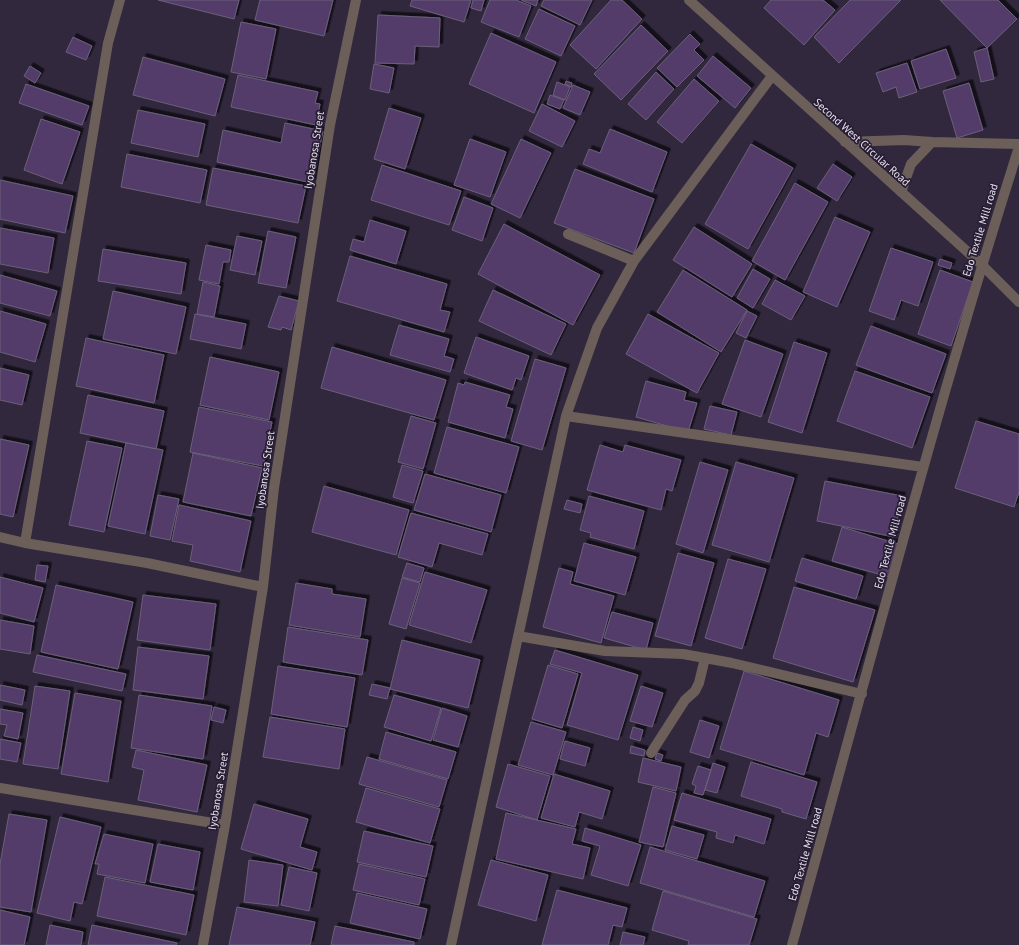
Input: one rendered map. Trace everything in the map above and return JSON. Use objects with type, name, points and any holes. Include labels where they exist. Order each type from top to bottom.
[{"type":"street","points":[[25,543],[108,43],[120,0]]},
{"type":"street","name":"Iyobanosa Street","points":[[204,945],[225,825],[263,587],[274,488],[330,125],[356,0]]},
{"type":"street","name":"Second West Circular Road","points":[[689,0],[981,264],[1019,302]]},
{"type":"street","points":[[451,945],[566,416],[597,328],[634,261],[772,76]]},
{"type":"street","points":[[845,142],[904,140],[1019,145]]},
{"type":"street","points":[[901,192],[911,164],[932,142]]},
{"type":"street","name":"Edo Textile Mill road","points":[[792,945],[862,694],[923,466],[981,264],[1019,145]]},
{"type":"street","points":[[568,234],[634,261]]},
{"type":"street","points":[[566,416],[923,466]]},
{"type":"street","points":[[0,537],[25,543],[147,563],[263,587]]},
{"type":"street","points":[[518,636],[605,651],[683,654],[862,694]]},
{"type":"street","points":[[651,752],[685,700],[695,691],[699,683],[705,658]]},
{"type":"street","points":[[0,788],[225,825]]},
{"type":"building","points":[[158,0],[239,0],[234,19]]},
{"type":"building","points":[[260,0],[333,0],[324,36],[255,20]]},
{"type":"building","points":[[412,0],[471,0],[464,22],[410,6]]},
{"type":"building","points":[[473,0],[484,0],[481,11],[471,8]]},
{"type":"building","points":[[490,0],[516,0],[531,6],[519,37],[481,22]]},
{"type":"building","points":[[521,0],[538,0],[536,6]]},
{"type":"building","points":[[544,0],[592,0],[580,25],[541,6]]},
{"type":"building","points":[[611,0],[622,0],[642,19],[596,69],[570,45]]},
{"type":"building","points":[[771,0],[823,0],[835,10],[804,45],[764,8]]},
{"type":"building","points":[[850,0],[901,0],[839,63],[814,37]]},
{"type":"building","points":[[940,0],[998,0],[1017,19],[987,48]]},
{"type":"building","points":[[539,9],[575,26],[561,56],[525,39]]},
{"type":"building","points":[[378,15],[440,18],[439,47],[415,46],[414,64],[375,63]]},
{"type":"building","points":[[241,22],[276,29],[266,79],[231,72]]},
{"type":"building","points":[[641,25],[668,51],[621,100],[594,74]]},
{"type":"building","points":[[491,33],[556,62],[534,113],[469,84]]},
{"type":"building","points":[[690,34],[700,44],[694,50],[704,60],[677,87],[657,68]]},
{"type":"building","points":[[73,37],[92,46],[86,60],[66,52]]},
{"type":"building","points":[[987,48],[994,79],[981,82],[974,52]]},
{"type":"building","points":[[946,49],[956,78],[920,89],[911,61]]},
{"type":"building","points":[[713,56],[751,88],[735,108],[697,76]]},
{"type":"building","points":[[143,57],[225,79],[215,116],[133,95]]},
{"type":"building","points":[[907,63],[917,92],[899,98],[896,87],[883,92],[876,73]]},
{"type":"building","points":[[374,64],[394,68],[389,93],[370,89]]},
{"type":"building","points":[[30,66],[41,73],[35,83],[24,76]]},
{"type":"building","points":[[656,72],[674,89],[646,120],[628,104]]},
{"type":"building","points":[[238,75],[318,92],[315,103],[320,104],[316,125],[231,107]]},
{"type":"building","points":[[694,79],[719,101],[682,143],[657,122]]},
{"type":"building","points":[[566,81],[572,83],[571,87],[565,84]]},
{"type":"building","points":[[557,82],[570,87],[565,100],[553,95]]},
{"type":"building","points":[[969,83],[983,130],[957,138],[943,91]]},
{"type":"building","points":[[26,84],[89,106],[82,125],[19,103]]},
{"type":"building","points":[[573,85],[590,92],[580,115],[563,108]]},
{"type":"building","points":[[550,95],[564,100],[560,109],[547,104]]},
{"type":"building","points":[[542,104],[575,121],[562,147],[529,131]]},
{"type":"building","points":[[389,108],[421,118],[405,169],[374,159]]},
{"type":"building","points":[[138,110],[205,124],[198,157],[131,143]]},
{"type":"building","points":[[41,119],[80,132],[62,184],[24,170]]},
{"type":"building","points":[[285,123],[323,131],[312,183],[217,162],[223,130],[281,143]]},
{"type":"building","points":[[610,129],[667,152],[652,192],[583,164],[589,149],[600,153]]},
{"type":"building","points":[[470,139],[506,152],[490,197],[454,185]]},
{"type":"building","points":[[521,139],[551,153],[520,218],[491,204]]},
{"type":"building","points":[[751,144],[793,168],[748,249],[705,224]]},
{"type":"building","points":[[127,154],[207,170],[200,203],[121,187]]},
{"type":"building","points":[[833,164],[852,177],[837,201],[817,188]]},
{"type":"building","points":[[382,165],[461,191],[449,225],[371,200]]},
{"type":"building","points":[[213,168],[306,186],[298,223],[206,205]]},
{"type":"building","points":[[575,169],[654,199],[634,253],[554,223]]},
{"type":"building","points":[[0,180],[73,196],[65,233],[0,219]]},
{"type":"building","points":[[795,183],[828,202],[785,280],[752,261]]},
{"type":"building","points":[[464,197],[493,208],[482,241],[452,230]]},
{"type":"building","points":[[835,217],[870,232],[837,307],[803,292]]},
{"type":"building","points":[[370,220],[406,231],[396,264],[350,250],[353,239],[364,242]]},
{"type":"building","points":[[504,224],[600,275],[573,325],[478,274]]},
{"type":"building","points":[[694,227],[752,264],[732,297],[673,260]]},
{"type":"building","points":[[0,228],[54,238],[48,273],[0,264]]},
{"type":"building","points":[[268,231],[296,237],[286,288],[258,283]]},
{"type":"building","points":[[237,236],[262,241],[255,275],[230,270]]},
{"type":"building","points":[[206,245],[231,250],[229,262],[223,262],[219,284],[199,280]]},
{"type":"building","points":[[891,248],[933,262],[918,306],[901,300],[894,320],[869,311]]},
{"type":"building","points":[[103,249],[186,263],[181,294],[98,281]]},
{"type":"building","points":[[350,256],[447,284],[440,310],[450,312],[444,332],[337,301]]},
{"type":"building","points":[[940,259],[952,263],[950,269],[938,265]]},
{"type":"building","points":[[753,269],[770,279],[753,308],[737,298]]},
{"type":"building","points":[[683,270],[747,310],[721,352],[657,312]]},
{"type":"building","points":[[940,270],[973,282],[951,346],[918,334]]},
{"type":"building","points":[[0,275],[57,291],[50,316],[0,303]]},
{"type":"building","points":[[775,280],[805,296],[791,320],[762,304]]},
{"type":"building","points":[[203,282],[220,286],[214,317],[197,314]]},
{"type":"building","points":[[493,290],[566,324],[551,355],[479,321]]},
{"type":"building","points":[[113,291],[186,307],[176,354],[103,339]]},
{"type":"building","points":[[279,296],[299,301],[291,330],[282,327],[281,330],[268,327]]},
{"type":"building","points":[[0,311],[46,324],[35,362],[0,352]]},
{"type":"building","points":[[747,311],[757,316],[746,338],[736,333]]},
{"type":"building","points":[[195,314],[246,324],[241,349],[190,339]]},
{"type":"building","points":[[648,314],[719,353],[697,393],[626,354]]},
{"type":"building","points":[[399,325],[449,339],[444,356],[454,359],[450,372],[390,355]]},
{"type":"building","points":[[871,326],[946,354],[932,393],[856,365]]},
{"type":"building","points":[[476,337],[529,356],[521,380],[516,378],[512,390],[464,373]]},
{"type":"building","points":[[86,338],[164,355],[154,403],[76,386]]},
{"type":"building","points":[[745,340],[783,354],[761,417],[722,404]]},
{"type":"building","points":[[794,342],[827,353],[802,433],[768,422]]},
{"type":"building","points":[[332,347],[446,380],[434,420],[321,388]]},
{"type":"building","points":[[210,357],[279,372],[269,420],[200,405]]},
{"type":"building","points":[[535,359],[566,368],[542,450],[511,441]]},
{"type":"building","points":[[0,368],[29,375],[22,405],[0,400]]},
{"type":"building","points":[[855,371],[930,397],[912,448],[837,421]]},
{"type":"building","points":[[646,381],[686,392],[684,400],[697,403],[688,432],[636,417]]},
{"type":"building","points":[[465,382],[510,395],[506,407],[513,409],[505,438],[448,422],[458,383],[464,385]]},
{"type":"building","points":[[88,395],[164,411],[156,449],[80,433]]},
{"type":"building","points":[[710,406],[737,412],[731,435],[704,429]]},
{"type":"building","points":[[199,407],[272,422],[263,466],[190,452]]},
{"type":"building","points":[[411,416],[436,423],[423,469],[398,462]]},
{"type":"building","points":[[976,421],[1019,434],[1019,492],[1014,507],[955,488]]},
{"type":"building","points":[[447,427],[519,447],[506,493],[434,473]]},
{"type":"building","points":[[0,439],[29,445],[13,517],[0,514]]},
{"type":"building","points":[[87,441],[122,448],[104,532],[69,525]]},
{"type":"building","points":[[126,443],[163,450],[145,534],[108,526]]},
{"type":"building","points":[[600,445],[623,452],[625,445],[681,460],[672,491],[666,489],[661,510],[587,490]]},
{"type":"building","points":[[193,453],[262,468],[251,516],[183,502]]},
{"type":"building","points":[[700,462],[728,470],[703,553],[676,544]]},
{"type":"building","points":[[736,462],[794,478],[769,562],[712,545]]},
{"type":"building","points":[[402,465],[423,471],[413,503],[393,497]]},
{"type":"building","points":[[425,474],[501,495],[491,532],[414,510]]},
{"type":"building","points":[[825,481],[902,496],[894,537],[817,521]]},
{"type":"building","points":[[324,486],[409,510],[396,555],[312,532]]},
{"type":"building","points":[[158,495],[179,499],[170,540],[150,536]]},
{"type":"building","points":[[589,496],[644,511],[634,549],[590,537],[591,533],[580,530]]},
{"type":"building","points":[[567,500],[582,504],[580,513],[564,509]]},
{"type":"building","points":[[179,505],[251,521],[240,572],[190,561],[193,545],[172,541]]},
{"type":"building","points":[[411,513],[488,534],[482,555],[439,543],[432,567],[398,557]]},
{"type":"building","points":[[842,527],[898,544],[889,577],[832,561]]},
{"type":"building","points":[[584,543],[636,557],[625,595],[574,581]]},
{"type":"building","points":[[678,553],[714,563],[691,646],[655,636]]},
{"type":"building","points":[[802,558],[863,576],[856,599],[795,581]]},
{"type":"building","points":[[728,559],[766,569],[742,649],[705,638]]},
{"type":"building","points":[[407,563],[424,568],[420,582],[402,577]]},
{"type":"building","points":[[37,565],[48,566],[45,582],[35,580]]},
{"type":"building","points":[[559,568],[573,572],[570,584],[614,596],[601,643],[543,627]]},
{"type":"building","points":[[425,572],[487,590],[471,643],[409,625]]},
{"type":"building","points":[[0,577],[43,588],[34,622],[0,613]]},
{"type":"building","points":[[402,578],[420,583],[406,629],[389,624]]},
{"type":"building","points":[[296,583],[332,589],[332,594],[366,599],[360,637],[289,625]]},
{"type":"building","points":[[56,585],[133,602],[118,669],[41,652]]},
{"type":"building","points":[[794,587],[875,610],[853,682],[773,658]]},
{"type":"building","points":[[143,595],[216,604],[210,650],[137,640]]},
{"type":"building","points":[[612,612],[653,623],[646,650],[604,638]]},
{"type":"building","points":[[0,620],[34,626],[30,654],[0,649]]},
{"type":"building","points":[[288,627],[368,640],[362,675],[283,662]]},
{"type":"building","points":[[402,640],[480,660],[468,708],[390,689]]},
{"type":"building","points":[[138,647],[209,656],[203,699],[133,690]]},
{"type":"building","points":[[555,650],[638,675],[618,740],[567,725],[582,673],[550,664]]},
{"type":"building","points":[[37,655],[126,674],[122,691],[33,672]]},
{"type":"building","points":[[548,665],[578,674],[562,728],[532,719]]},
{"type":"building","points":[[278,666],[355,678],[347,727],[271,714]]},
{"type":"building","points":[[744,671],[839,700],[828,737],[816,733],[804,775],[720,749]]},
{"type":"building","points":[[372,684],[390,688],[387,699],[369,695]]},
{"type":"building","points":[[0,685],[25,690],[22,705],[0,700]]},
{"type":"building","points":[[35,686],[70,691],[58,769],[23,764]]},
{"type":"building","points":[[641,686],[663,693],[652,727],[630,721]]},
{"type":"building","points":[[75,693],[121,701],[108,782],[61,774]]},
{"type":"building","points":[[139,695],[212,706],[203,759],[131,748]]},
{"type":"building","points":[[394,695],[441,708],[431,741],[384,727]]},
{"type":"building","points":[[214,707],[226,710],[223,723],[211,720]]},
{"type":"building","points":[[442,708],[467,716],[458,747],[433,740]]},
{"type":"building","points":[[0,709],[23,713],[18,739],[4,736],[7,725],[0,724]]},
{"type":"building","points":[[270,717],[345,729],[339,769],[263,757]]},
{"type":"building","points":[[700,720],[719,726],[709,758],[690,752]]},
{"type":"building","points":[[531,722],[566,732],[553,775],[518,765]]},
{"type":"building","points":[[633,727],[643,730],[640,741],[630,738]]},
{"type":"building","points":[[386,732],[456,752],[448,779],[379,759]]},
{"type":"building","points":[[0,739],[21,743],[17,762],[0,759]]},
{"type":"building","points":[[565,741],[590,748],[585,766],[560,759]]},
{"type":"building","points":[[631,746],[645,750],[644,756],[630,753]]},
{"type":"building","points":[[136,750],[207,765],[197,812],[138,800],[144,770],[132,767]]},
{"type":"building","points":[[657,753],[663,755],[661,761],[655,759]]},
{"type":"building","points":[[367,757],[447,780],[439,807],[359,784]]},
{"type":"building","points":[[643,758],[681,767],[676,791],[638,782]]},
{"type":"building","points":[[751,762],[817,782],[806,819],[782,812],[782,809],[741,796]]},
{"type":"building","points":[[713,763],[725,767],[717,793],[705,790]]},
{"type":"building","points":[[508,764],[550,776],[537,820],[496,807]]},
{"type":"building","points":[[698,766],[711,770],[703,795],[694,793],[696,786],[692,784]]},
{"type":"building","points":[[554,774],[610,791],[602,819],[579,812],[575,827],[541,818]]},
{"type":"building","points":[[653,787],[676,793],[663,847],[639,842]]},
{"type":"building","points":[[366,788],[440,809],[430,843],[356,822]]},
{"type":"building","points":[[682,793],[771,819],[764,844],[735,835],[733,843],[716,838],[717,832],[674,820]]},
{"type":"building","points":[[254,804],[308,819],[300,847],[317,852],[312,870],[241,849]]},
{"type":"building","points":[[506,813],[576,829],[572,844],[590,848],[583,879],[496,859]]},
{"type":"building","points":[[9,814],[47,820],[31,912],[0,907],[0,864]]},
{"type":"building","points":[[60,817],[101,827],[82,904],[74,902],[70,921],[37,913]]},
{"type":"building","points":[[672,826],[704,835],[697,859],[665,850]]},
{"type":"building","points":[[585,828],[641,845],[628,886],[591,875],[600,846],[582,841]]},
{"type":"building","points":[[364,831],[433,846],[426,877],[357,862]]},
{"type":"building","points":[[104,834],[153,844],[145,883],[97,874],[99,864],[95,864]]},
{"type":"building","points":[[158,844],[200,852],[193,890],[150,882]]},
{"type":"building","points":[[650,847],[765,881],[754,917],[640,883]]},
{"type":"building","points":[[249,860],[283,865],[278,906],[244,902]]},
{"type":"building","points":[[491,860],[548,875],[536,921],[478,905]]},
{"type":"building","points":[[359,864],[425,879],[419,905],[353,890]]},
{"type":"building","points":[[289,867],[317,873],[309,911],[281,905]]},
{"type":"building","points":[[105,877],[194,895],[186,935],[97,916]]},
{"type":"building","points":[[557,890],[627,908],[622,927],[613,925],[608,945],[542,945]]},
{"type":"building","points":[[663,891],[757,919],[749,945],[688,945],[689,941],[652,930]]},
{"type":"building","points":[[357,893],[427,909],[420,939],[350,923]]},
{"type":"building","points":[[237,907],[315,922],[310,945],[229,945]]},
{"type":"building","points":[[0,910],[30,917],[24,945],[0,945]]},
{"type":"building","points":[[50,925],[83,932],[81,945],[46,945]]},
{"type":"building","points":[[92,925],[177,943],[176,945],[88,945]]},
{"type":"building","points":[[335,926],[414,942],[414,945],[331,945]]},
{"type":"building","points":[[623,932],[645,937],[643,945],[620,945]]}]
